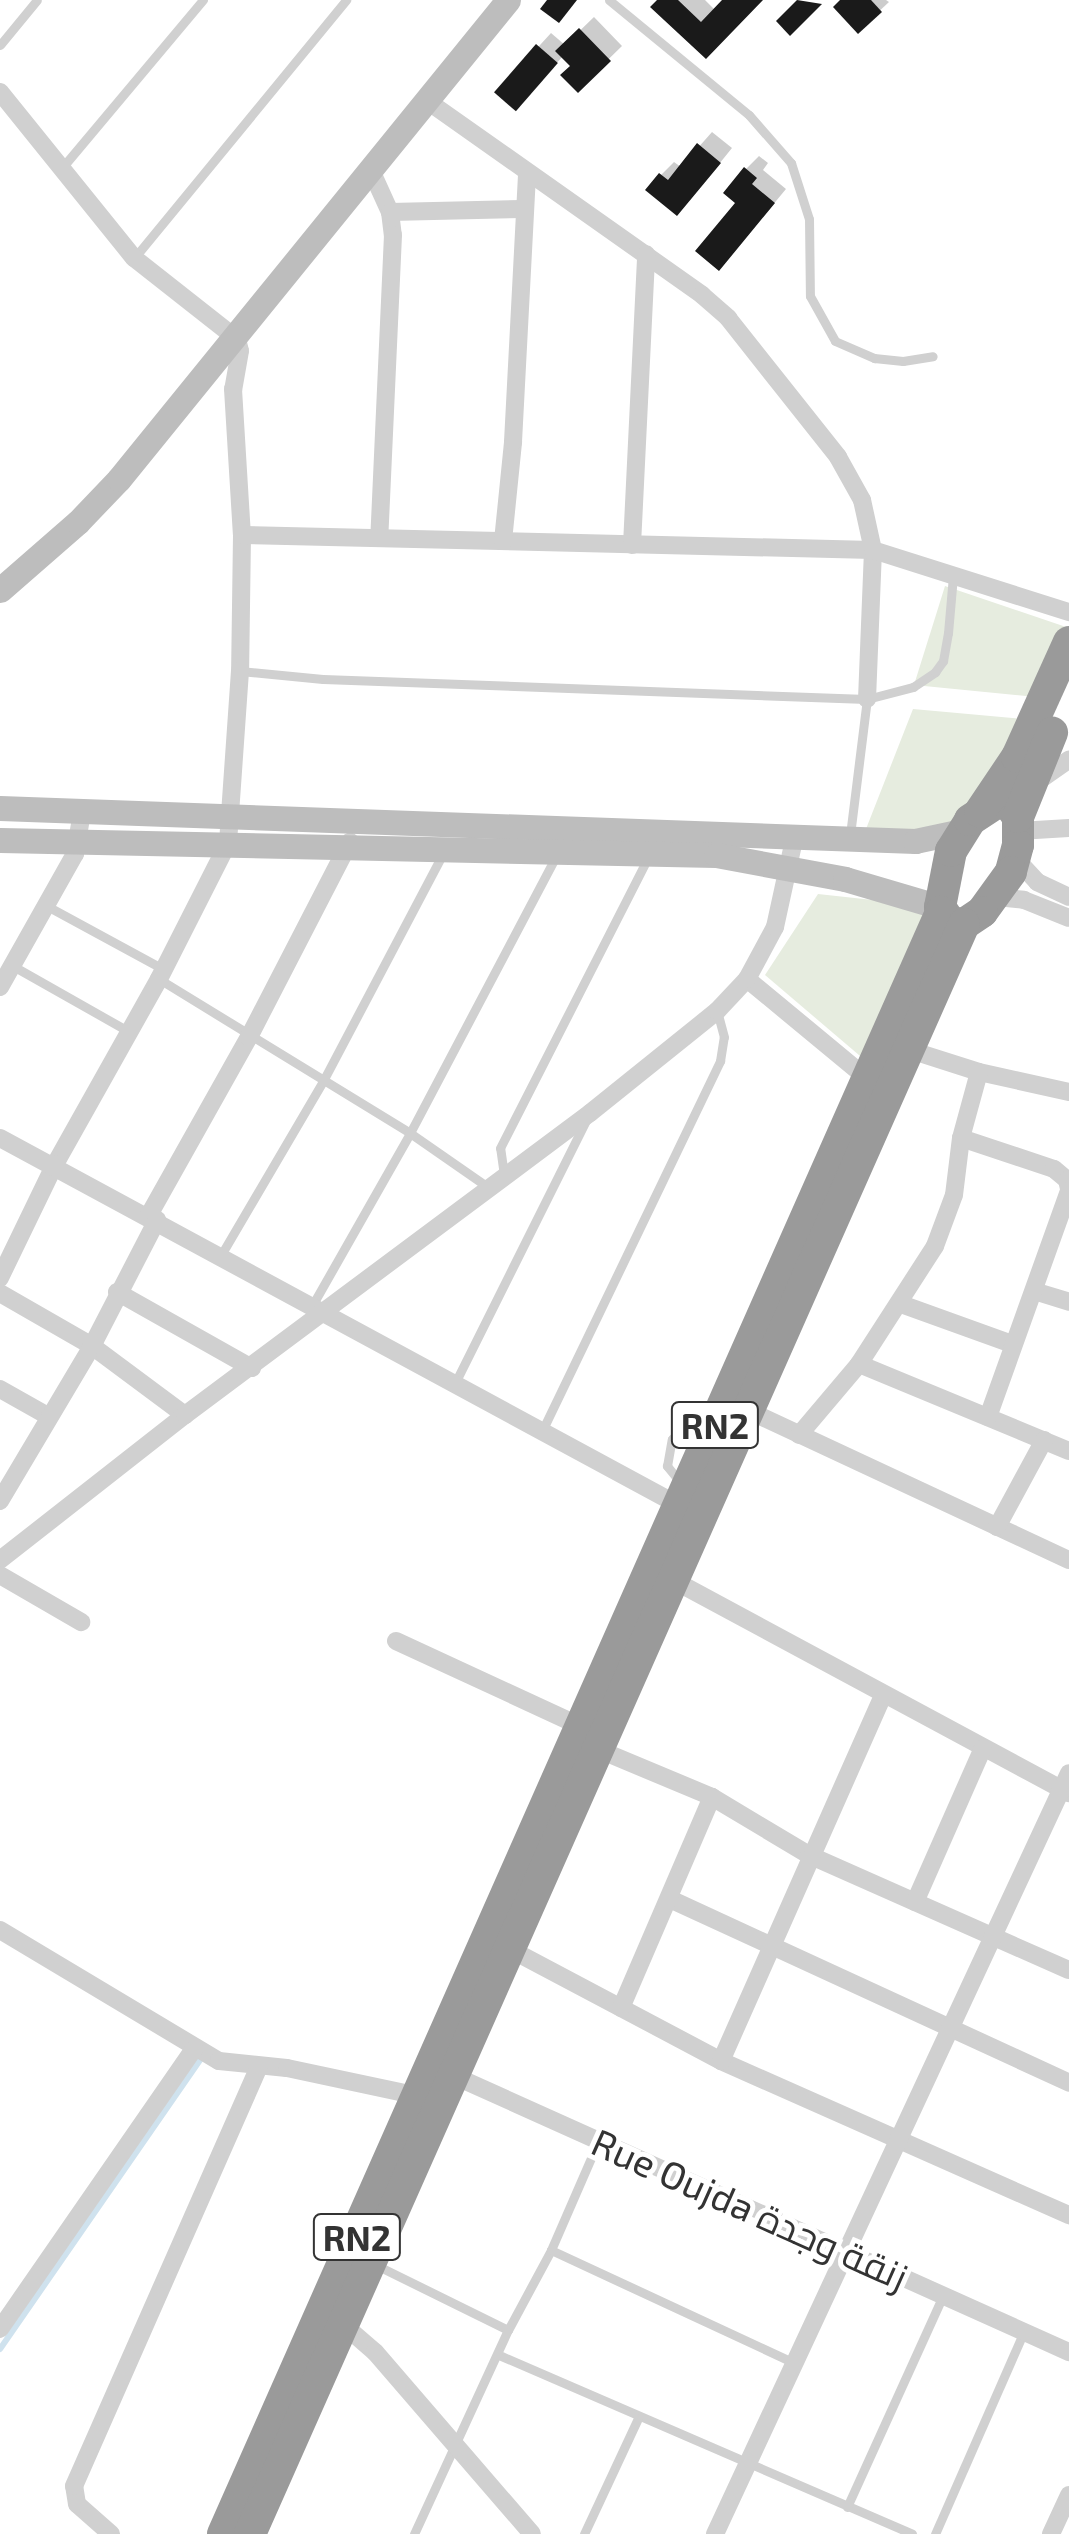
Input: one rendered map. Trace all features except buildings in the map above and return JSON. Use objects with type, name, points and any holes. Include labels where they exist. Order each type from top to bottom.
[{"type":"highway","name":"RN2","points":[[730,1410],[910,1050],[948,914],[946,862],[971,821],[1006,777],[1069,642]]},
{"type":"highway","name":"RN2","points":[[250,2534],[334,2318],[730,1410],[868,1079],[948,914],[997,896],[1020,823],[1069,696]]},
{"type":"highway","points":[[971,821],[999,801],[1015,809],[1020,823]]},
{"type":"highway","name":"RN2","points":[[585,1739],[673,1580],[688,1503]]},
{"type":"highway","name":"RN2","points":[[223,2534],[334,2318],[372,2263],[437,2085]]},
{"type":"street","points":[[0,590],[78,522],[119,479],[508,0]]},
{"type":"street","points":[[0,92],[134,258],[234,335],[240,350],[233,389],[242,535],[240,672],[229,831],[161,974],[55,1164],[0,1278]]},
{"type":"street","points":[[426,100],[646,254],[728,318],[838,457],[862,500],[874,550],[867,699]]},
{"type":"street","points":[[370,168],[390,212],[393,273],[379,538]]},
{"type":"street","points":[[503,541],[513,442],[522,209],[527,172]]},
{"type":"street","points":[[390,212],[522,209]]},
{"type":"street","points":[[632,545],[646,254]]},
{"type":"street","points":[[242,535],[874,550],[1069,612]]},
{"type":"street","points":[[1020,823],[1069,760]]},
{"type":"street","points":[[0,808],[82,812],[229,831]]},
{"type":"street","points":[[0,987],[78,841],[82,812]]},
{"type":"street","points":[[0,840],[78,841],[229,831],[560,838],[794,835],[926,841],[971,821]]},
{"type":"street","points":[[1020,823],[1069,828]]},
{"type":"street","points":[[1020,823],[1037,882],[1069,897]]},
{"type":"street","points":[[351,833],[446,847],[560,838],[790,867],[845,878],[948,914]]},
{"type":"street","points":[[0,1501],[7,1475],[92,1346],[153,1217],[351,833]]},
{"type":"street","points":[[0,1560],[185,1415],[252,1368],[320,1308],[590,1113],[717,1011],[747,978],[776,928],[794,835]]},
{"type":"street","points":[[845,878],[850,837]]},
{"type":"street","points":[[997,896],[1037,904],[1069,918]]},
{"type":"street","points":[[747,978],[868,1079]]},
{"type":"street","points":[[910,1050],[978,1072],[1069,1092]]},
{"type":"street","points":[[799,1435],[858,1364],[901,1304],[935,1246],[954,1195],[961,1138],[978,1072]]},
{"type":"street","points":[[0,1138],[55,1164],[542,1431],[688,1503]]},
{"type":"street","points":[[961,1138],[1054,1169],[1067,1180],[1069,1190],[1064,1224],[1012,1344],[988,1417]]},
{"type":"street","points":[[117,1292],[252,1368]]},
{"type":"street","points":[[1034,1292],[1069,1302]]},
{"type":"street","points":[[0,1294],[92,1346],[185,1415]]},
{"type":"street","points":[[901,1304],[1012,1344]]},
{"type":"street","points":[[858,1364],[1069,1451]]},
{"type":"street","points":[[0,1389],[48,1416]]},
{"type":"street","points":[[730,1410],[799,1435],[1069,1560]]},
{"type":"street","points":[[997,1526],[1044,1440]]},
{"type":"street","points":[[0,1575],[81,1622]]},
{"type":"street","points":[[673,1580],[983,1748],[1066,1785],[715,2534]]},
{"type":"street","points":[[396,1640],[585,1739],[712,1798],[809,1855],[1069,1970]]},
{"type":"street","points":[[721,2062],[774,1946],[809,1855],[883,1695]]},
{"type":"street","points":[[916,1902],[983,1748]]},
{"type":"street","points":[[621,2008],[672,1900],[712,1798]]},
{"type":"street","points":[[672,1900],[1069,2083]]},
{"type":"street","name":"Rue Oujda زنقة وجدة","points":[[0,1930],[194,2050],[232,2064],[437,2085],[598,2142],[1069,2352]]},
{"type":"street","points":[[499,1944],[721,2062],[1069,2215]]},
{"type":"street","points":[[0,2330],[194,2050]]},
{"type":"street","points":[[111,2534],[77,2504],[74,2486],[259,2066]]},
{"type":"street","points":[[334,2318],[375,2352],[532,2534]]},
{"type":"street","points":[[1050,2534],[1069,2496]]},
{"type":"lane","points":[[0,46],[38,0]]},
{"type":"lane","points":[[61,169],[203,0]]},
{"type":"lane","points":[[134,258],[346,0]]},
{"type":"lane","points":[[609,0],[749,115],[790,163],[809,219],[810,296],[834,341],[874,358],[904,362],[933,356]]},
{"type":"lane","points":[[240,672],[867,699],[913,688],[943,661],[954,574]]},
{"type":"lane","points":[[850,837],[867,699]]},
{"type":"lane","points":[[320,1308],[560,838]]},
{"type":"lane","points":[[221,1256],[323,1081],[446,847]]},
{"type":"lane","points":[[504,1175],[500,1148],[652,851]]},
{"type":"lane","points":[[45,905],[161,974],[249,1037],[410,1133],[489,1188]]},
{"type":"lane","points":[[12,966],[128,1031]]},
{"type":"lane","points":[[542,1431],[720,1061],[724,1038],[717,1011]]},
{"type":"lane","points":[[455,1383],[590,1113]]},
{"type":"lane","points":[[414,2534],[508,2330],[551,2250],[598,2142]]},
{"type":"lane","points":[[551,2250],[794,2364]]},
{"type":"lane","points":[[372,2263],[508,2330]]},
{"type":"lane","points":[[847,2506],[943,2294]]},
{"type":"lane","points":[[936,2534],[1024,2332]]},
{"type":"lane","points":[[499,2354],[638,2418],[912,2534]]},
{"type":"lane","points":[[584,2534],[638,2418]]},
{"type":"shaded area","points":[[945,586],[1069,628],[1036,697],[914,685]]},
{"type":"shaded area","points":[[913,709],[1023,719],[978,833],[866,829]]},
{"type":"shaded area","points":[[818,894],[946,908],[873,1067],[765,975]]},
{"type":"waterway","points":[[0,2349],[203,2056]]}]
